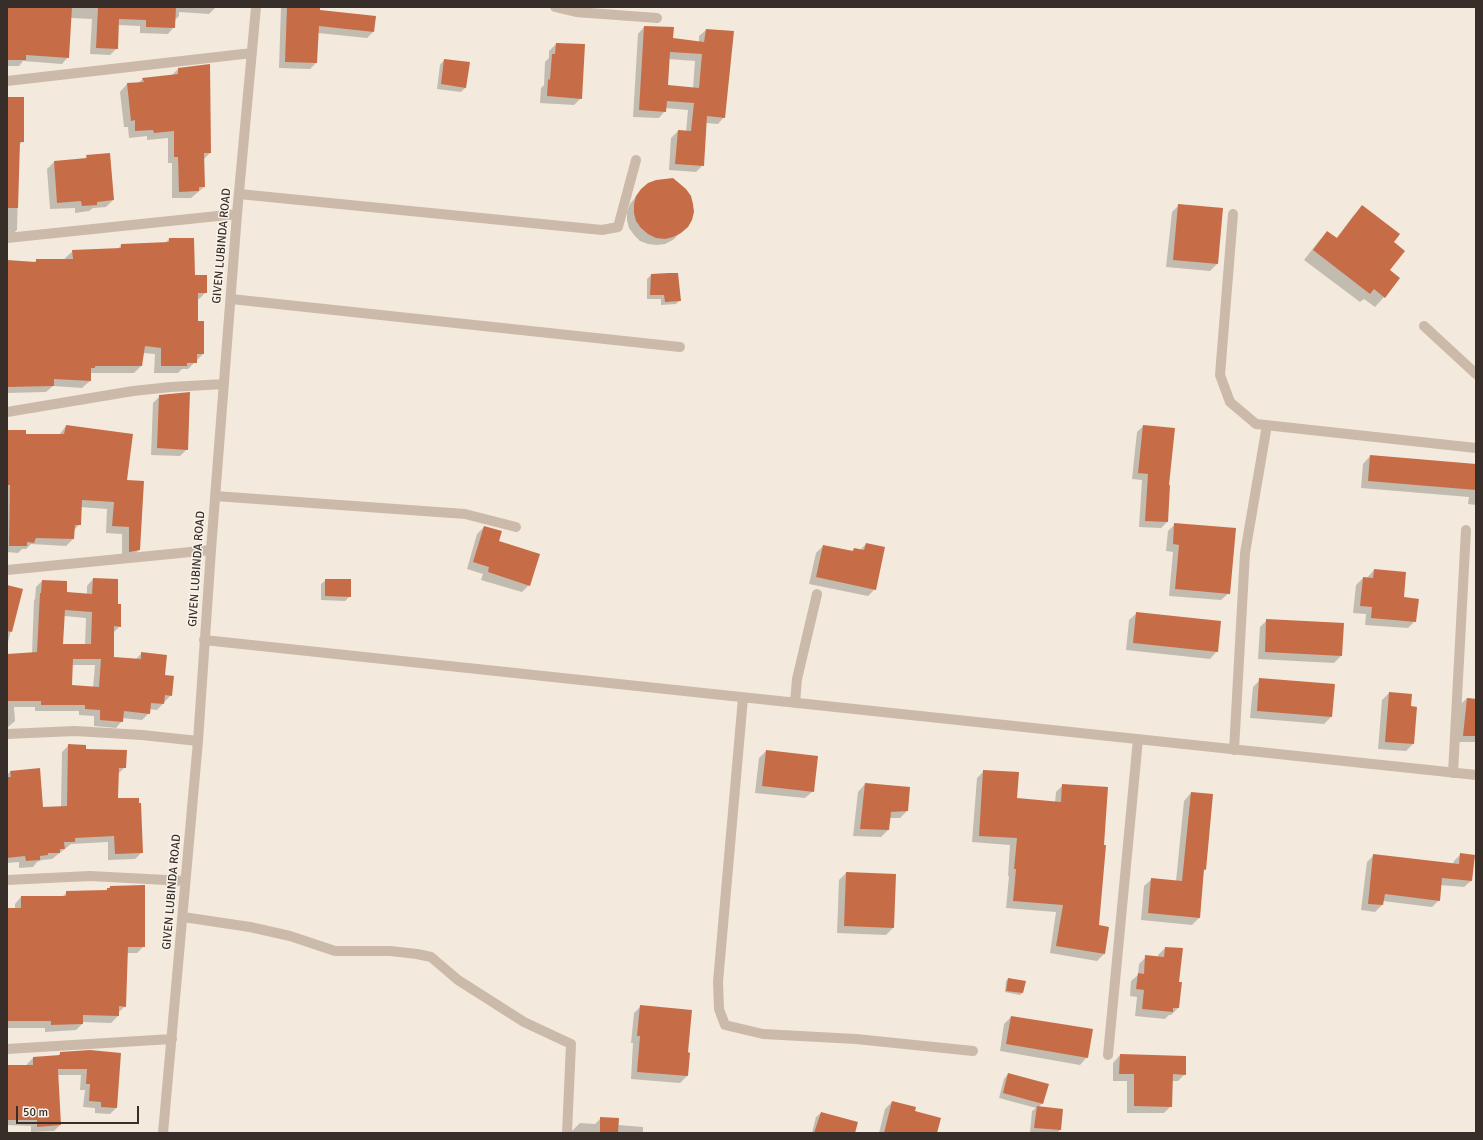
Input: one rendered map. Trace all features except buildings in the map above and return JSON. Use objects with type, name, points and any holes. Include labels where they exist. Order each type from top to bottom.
[{"type":"street","name":"GIVEN LUBINDA ROAD","points":[[164,1133],[198,741],[204,640],[230,299],[256,7]]},
{"type":"street","points":[[555,7],[576,12],[657,18]]},
{"type":"street","points":[[7,81],[252,53]]},
{"type":"street","points":[[239,194],[602,230],[618,227],[636,160]]},
{"type":"street","points":[[7,238],[237,214]]},
{"type":"street","points":[[1234,214],[1220,375],[1230,402],[1256,424],[1476,448]]},
{"type":"street","points":[[230,299],[680,347]]},
{"type":"street","points":[[1424,326],[1476,374]]},
{"type":"street","points":[[7,412],[133,391],[224,384]]},
{"type":"street","points":[[1234,750],[1245,553],[1267,425]]},
{"type":"street","points":[[215,496],[465,514],[516,527]]},
{"type":"street","points":[[1453,773],[1466,530]]},
{"type":"street","points":[[7,570],[211,550]]},
{"type":"street","points":[[795,703],[797,679],[817,594]]},
{"type":"street","points":[[204,640],[1476,775]]},
{"type":"street","points":[[744,698],[718,982],[719,1009],[725,1025],[763,1034],[856,1039],[973,1051]]},
{"type":"street","points":[[7,734],[75,732],[142,735],[198,741]]},
{"type":"street","points":[[1108,1055],[1138,739]]},
{"type":"street","points":[[7,880],[90,876],[186,881]]},
{"type":"street","points":[[183,917],[250,927],[290,936],[335,951],[390,951],[431,957],[458,980],[524,1022],[571,1044],[567,1133]]},
{"type":"street","points":[[7,1050],[172,1039]]}]
